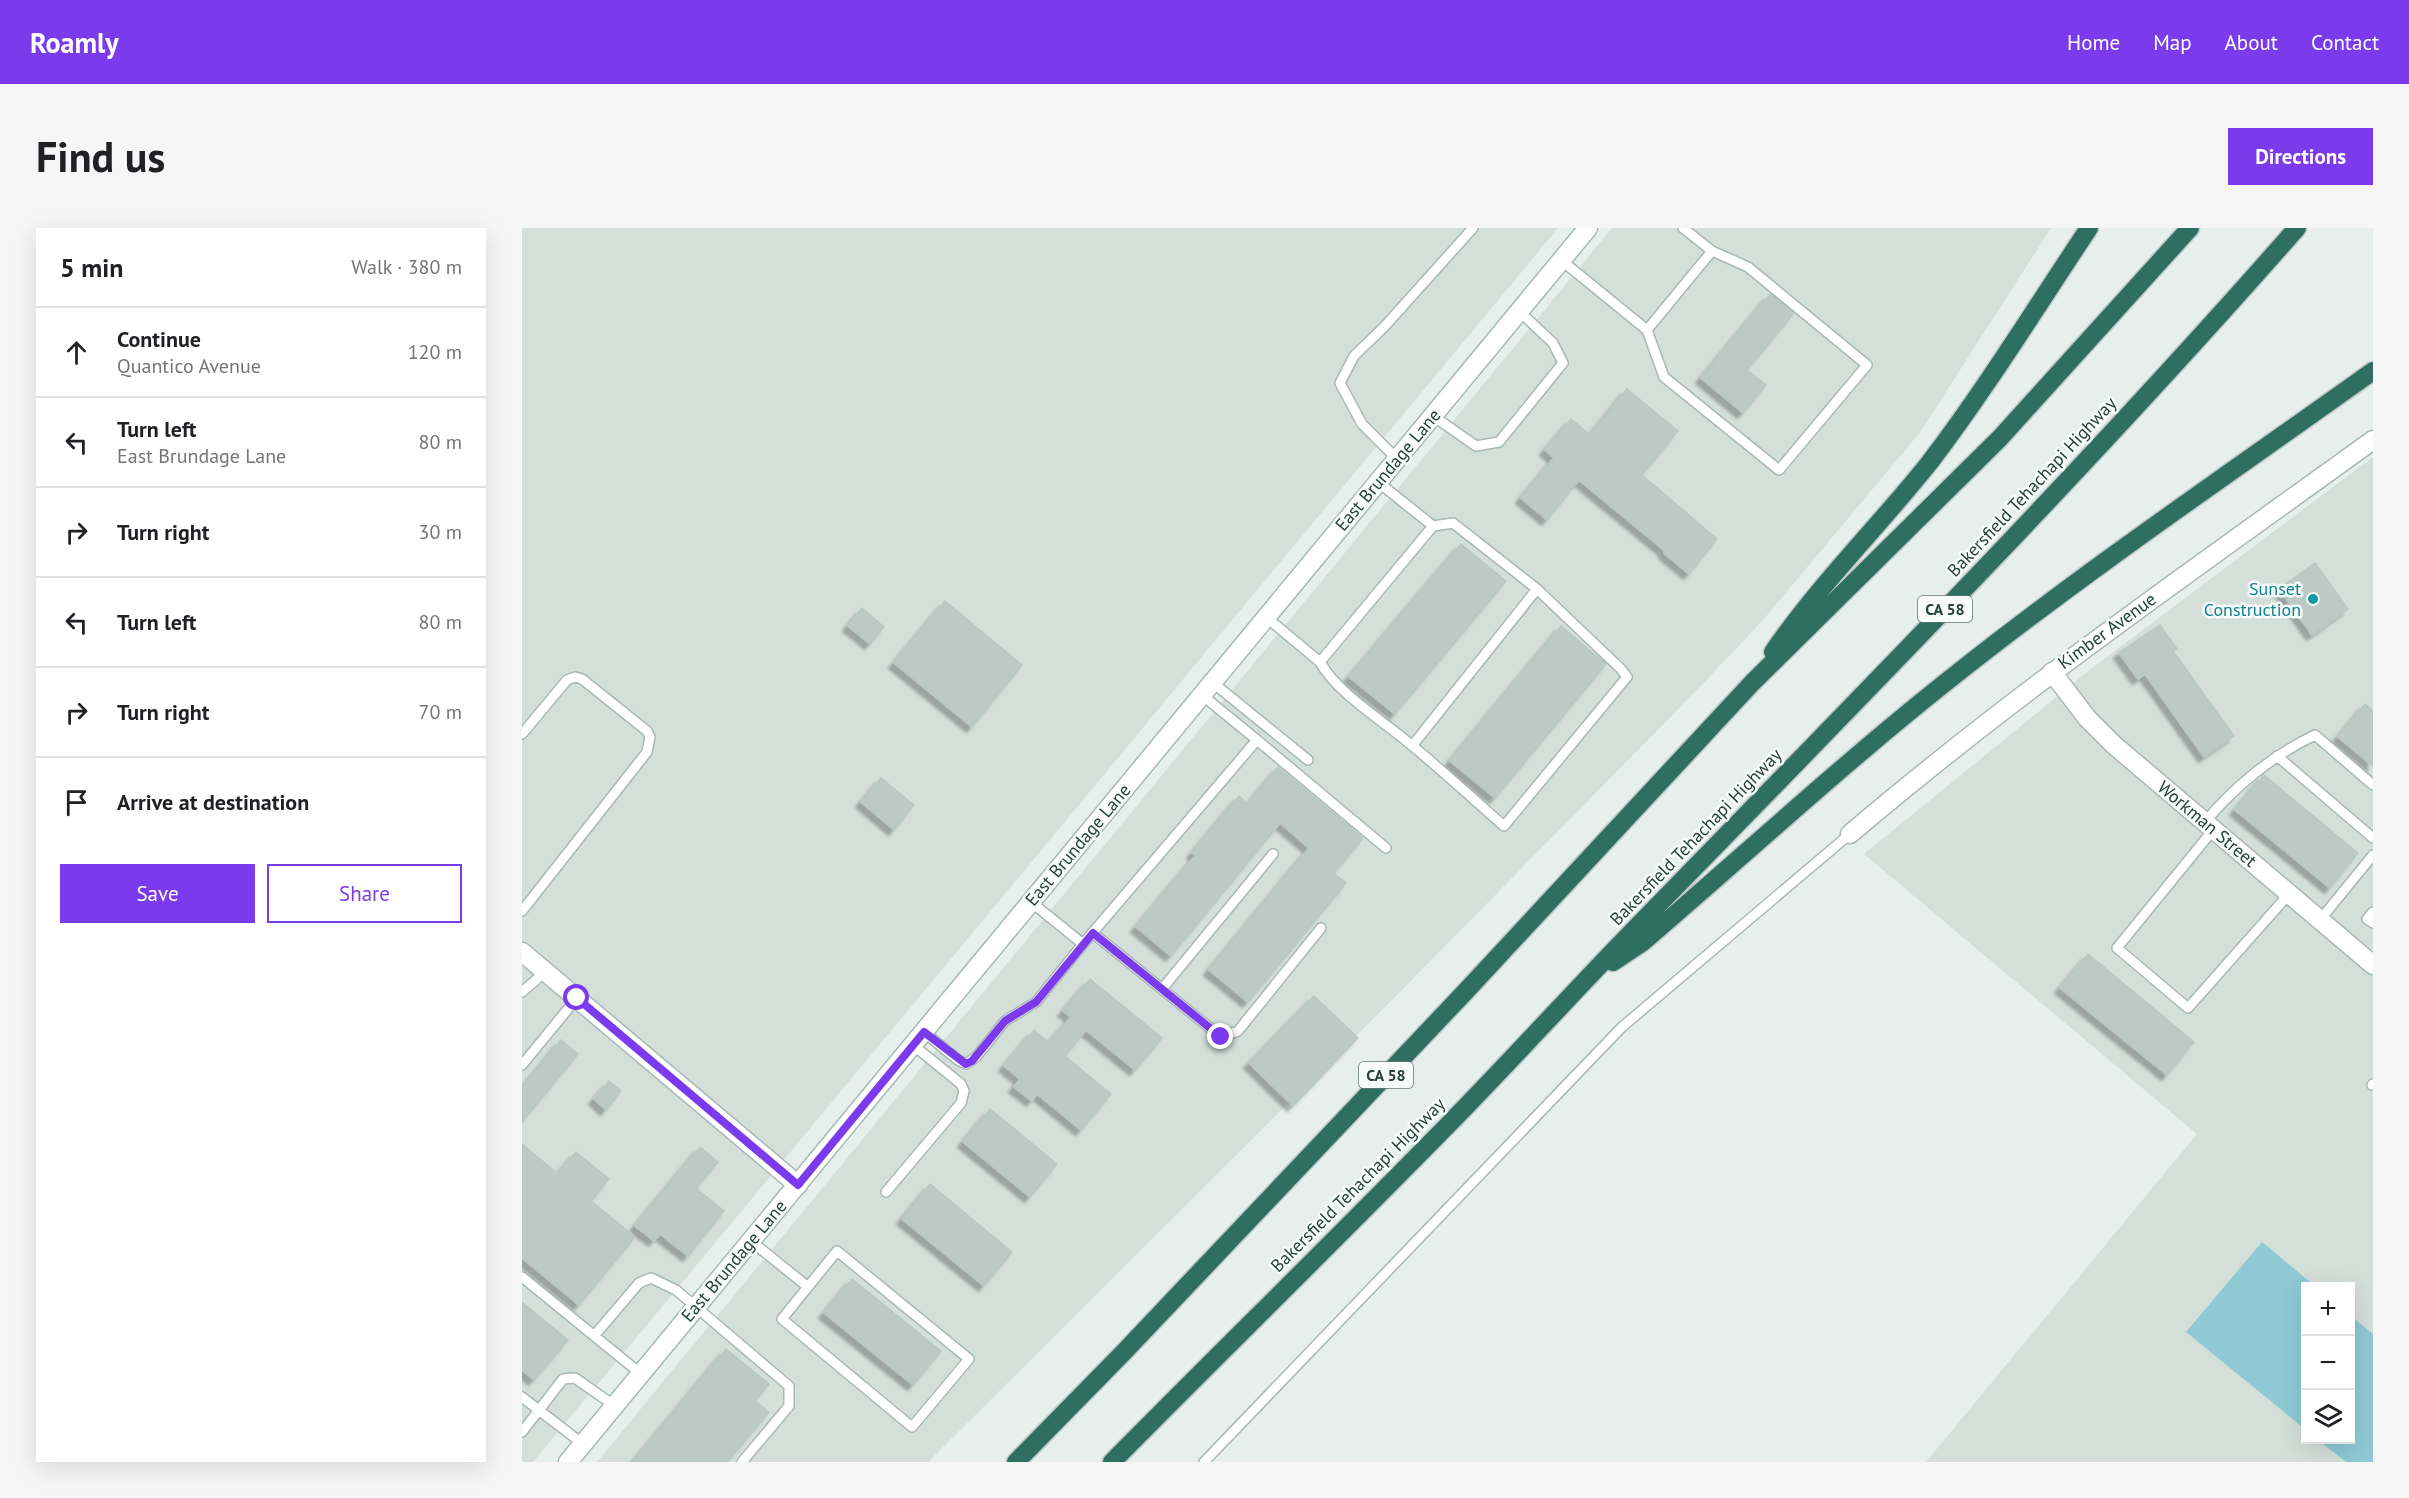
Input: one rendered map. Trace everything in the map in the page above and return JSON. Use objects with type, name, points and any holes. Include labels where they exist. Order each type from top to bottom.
[{"type":"highway","points":[[1752,683],[1793,623],[1883,520],[1930,460],[1973,401],[2089,228]]},
{"type":"highway","name":"CA 58","points":[[1016,1462],[1123,1353],[1466,991],[1752,683],[2000,438],[2190,228]]},
{"type":"highway","name":"Bakersfield Tehachapi Highway","points":[[1112,1462],[1448,1126],[2038,512],[2199,339],[2297,228]]},
{"type":"highway","points":[[1584,982],[1643,942],[1857,754],[1955,675],[2056,598],[2373,371]]},
{"type":"main road","name":"East Brundage Lane","points":[[568,1462],[1588,228]]},
{"type":"main road","name":"Kimber Avenue","points":[[1850,834],[1993,716],[2373,440]]},
{"type":"main road","name":"Workman Street","points":[[2052,672],[2087,718],[2114,745],[2373,965]]},
{"type":"main road","points":[[522,952],[798,1185]]},
{"type":"lane","points":[[1397,459],[1362,424],[1340,383],[1354,356],[1385,326],[1473,228]]},
{"type":"lane","points":[[1561,260],[1647,330],[1664,377],[1779,470],[1867,365],[1748,267],[1712,251],[1683,228]]},
{"type":"lane","points":[[1647,330],[1712,251]]},
{"type":"lane","points":[[1433,416],[1476,446],[1499,442],[1563,363],[1553,343],[1519,311]]},
{"type":"lane","points":[[1378,482],[1433,526]]},
{"type":"lane","points":[[1266,617],[1320,662],[1344,690],[1504,826],[1628,678],[1622,669],[1537,589],[1453,523],[1433,526],[1320,662]]},
{"type":"lane","points":[[1412,746],[1537,589]]},
{"type":"lane","points":[[522,734],[567,680],[575,677],[582,680],[647,731],[650,737],[647,752],[522,911]]},
{"type":"lane","points":[[1207,689],[1257,740],[1386,848]]},
{"type":"lane","points":[[1207,689],[1308,760]]},
{"type":"lane","points":[[2289,894],[2188,1008],[2117,948],[2209,826],[2222,802],[2277,756],[2315,735],[2373,785]]},
{"type":"lane","points":[[919,1038],[966,1064],[972,1061],[1005,1021],[1036,1002],[1257,740]]},
{"type":"lane","points":[[2277,756],[2373,838]]},
{"type":"lane","points":[[1204,1462],[1622,1027],[1850,834]]},
{"type":"lane","points":[[1162,989],[1274,854]]},
{"type":"lane","points":[[2320,920],[2373,855]]},
{"type":"lane","points":[[1031,902],[1083,944]]},
{"type":"lane","points":[[2373,912],[2367,919],[2373,923]]},
{"type":"lane","points":[[1093,933],[1221,1037],[1238,1031],[1321,928]]},
{"type":"lane","points":[[522,992],[545,972]]},
{"type":"lane","points":[[522,1065],[577,998]]},
{"type":"lane","points":[[886,1192],[962,1103],[964,1091],[961,1083],[919,1038]]},
{"type":"lane","points":[[751,1241],[808,1287]]},
{"type":"lane","points":[[837,1251],[969,1359],[912,1426],[782,1319],[808,1287],[837,1251]]},
{"type":"lane","points":[[522,1277],[641,1374]]},
{"type":"lane","points":[[594,1336],[639,1283],[651,1278],[676,1290],[789,1386],[789,1406],[742,1462]]},
{"type":"lane","points":[[522,1432],[562,1380],[575,1378],[615,1406]]},
{"type":"lane","points":[[522,1397],[583,1444]]},
{"type":"shaded area","points":[[522,228],[1558,228],[533,1462],[522,1462]]},
{"type":"shaded area","points":[[1612,228],[2051,228],[1921,431],[1764,619],[1392,1000],[928,1462],[597,1462]]},
{"type":"shaded area","points":[[2373,457],[2373,1462],[1926,1462],[2197,1134],[1864,854],[2092,668]]},
{"type":"water","points":[[2262,1242],[2310,1282],[2301,1282],[2301,1426],[2186,1332]]},
{"type":"water","points":[[2355,1319],[2373,1334],[2373,1462],[2346,1462],[2323,1444],[2355,1444]]},
{"type":"building","points":[[1770,294],[1794,313],[1747,370],[1766,385],[1743,413],[1701,378]]},
{"type":"building","points":[[1627,389],[1678,431],[1642,475],[1717,539],[1689,574],[1664,553],[1665,551],[1579,480],[1547,520],[1521,498],[1554,458],[1545,450],[1571,419],[1590,435]]},
{"type":"building","points":[[1461,544],[1506,581],[1395,714],[1349,677]]},
{"type":"building","name":"Sunset Construction","points":[[2315,563],[2348,609],[2312,635],[2279,589]]},
{"type":"building","points":[[945,601],[1022,665],[972,727],[894,663]]},
{"type":"building","points":[[862,608],[884,627],[870,644],[848,626]]},
{"type":"building","points":[[2160,625],[2177,649],[2173,651],[2234,736],[2204,757],[2145,674],[2138,679],[2119,653]]},
{"type":"building","points":[[1561,626],[1606,664],[1495,798],[1450,761]]},
{"type":"building","points":[[2365,704],[2373,711],[2373,766],[2338,737]]},
{"type":"building","points":[[1278,767],[1363,838],[1334,873],[1346,883],[1248,1002],[1209,970],[1309,848],[1280,823],[1171,956],[1136,927],[1195,856],[1192,853],[1239,796],[1248,804]]},
{"type":"building","points":[[2264,775],[2358,853],[2330,888],[2235,810]]},
{"type":"building","points":[[881,778],[914,805],[894,830],[861,802]]},
{"type":"building","points":[[2088,954],[2194,1042],[2167,1075],[2060,988]]},
{"type":"building","points":[[1090,979],[1162,1038],[1135,1070],[1086,1030],[1065,1056],[1111,1094],[1081,1130],[1037,1094],[1032,1101],[1014,1087],[1020,1079],[1004,1066],[1034,1030],[1049,1043],[1071,1017],[1063,1011]]},
{"type":"building","points":[[1314,996],[1358,1038],[1293,1106],[1249,1063]]},
{"type":"building","points":[[561,1040],[578,1054],[522,1122],[522,1088]]},
{"type":"building","points":[[609,1081],[621,1091],[606,1110],[594,1099]]},
{"type":"building","points":[[990,1109],[1057,1164],[1030,1197],[963,1142]]},
{"type":"building","points":[[522,1144],[558,1174],[576,1152],[609,1179],[591,1201],[635,1237],[579,1305],[522,1258]]},
{"type":"building","points":[[700,1147],[718,1162],[696,1188],[724,1211],[688,1256],[660,1234],[654,1241],[635,1226]]},
{"type":"building","points":[[930,1184],[1012,1252],[984,1286],[902,1219]]},
{"type":"building","points":[[852,1279],[941,1351],[913,1385],[824,1313]]},
{"type":"building","points":[[522,1302],[568,1340],[534,1380],[522,1370]]},
{"type":"building","points":[[726,1349],[769,1384],[755,1401],[769,1412],[727,1462],[633,1462]]},
{"type":"place","name":"Sunset Construction","points":[[2313,599]]},
{"type":"route","points":[[577,998],[798,1185],[924,1032],[958,1060],[966,1064],[972,1061],[1005,1021],[1036,1002],[1093,933],[1221,1037]]}]
